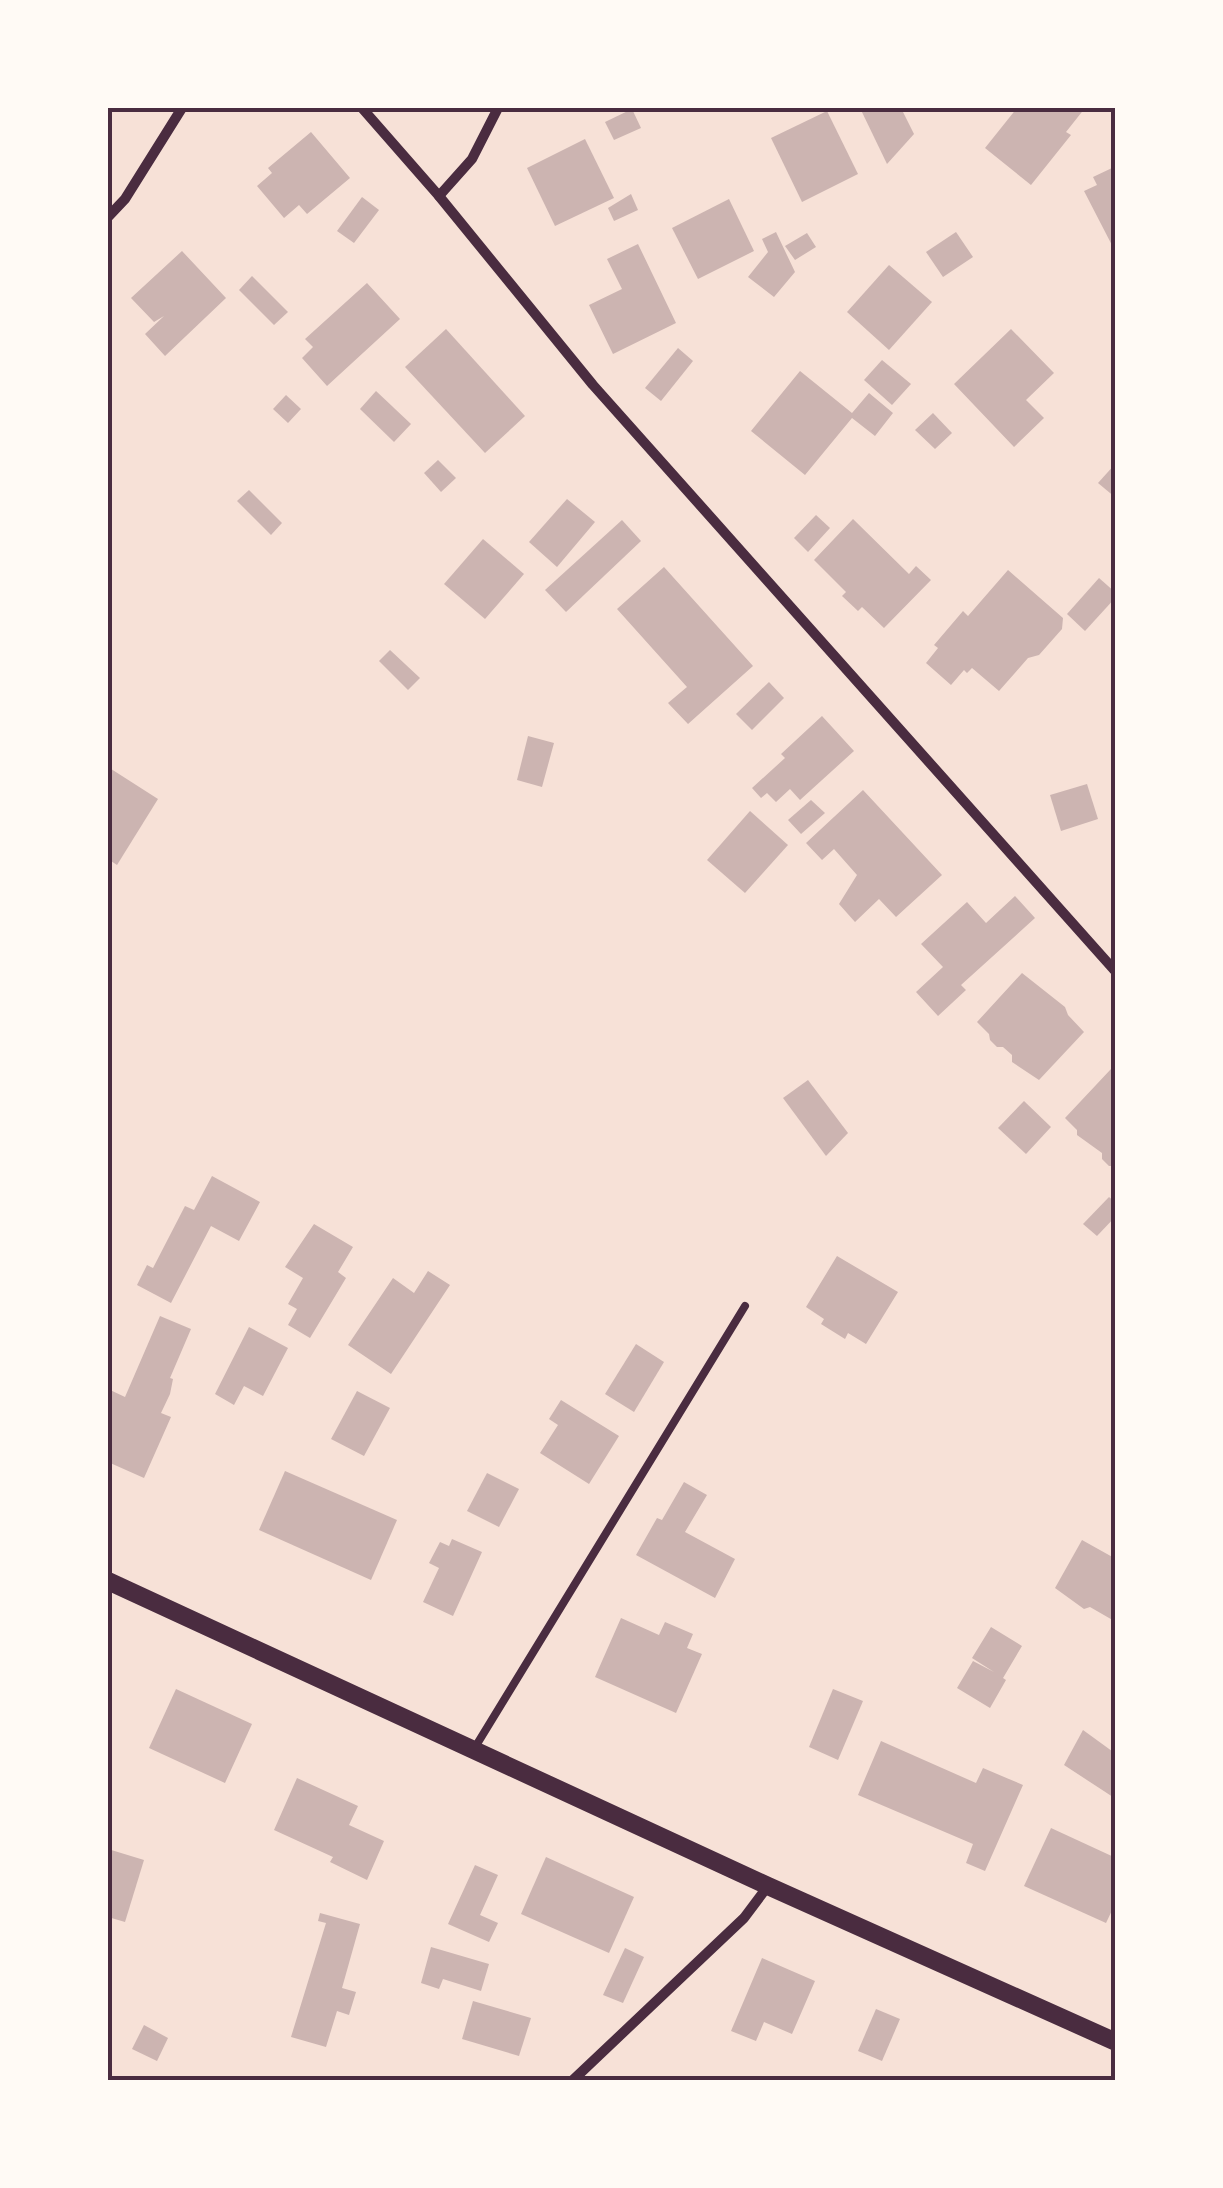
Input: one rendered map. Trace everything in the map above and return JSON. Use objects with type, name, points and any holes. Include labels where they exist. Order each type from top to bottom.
[{"type":"street","points":[[108,218],[126,200],[182,108]]},
{"type":"street","points":[[362,108],[594,385],[1116,972]]},
{"type":"street","points":[[438,196],[472,159],[498,108]]},
{"type":"street","points":[[108,1581],[1116,2042]]},
{"type":"street","points":[[573,2080],[744,1918],[768,1886]]},
{"type":"lane","points":[[474,1749],[745,1306]]},
{"type":"building","points":[[860,108],[901,108],[914,134],[887,164]]},
{"type":"building","points":[[1017,108],[1085,108],[1066,132],[1071,135],[1031,185],[985,148]]},
{"type":"building","points":[[632,109],[641,128],[614,140],[605,122]]},
{"type":"building","points":[[827,111],[858,174],[802,202],[771,138]]},
{"type":"building","points":[[311,132],[350,178],[307,214],[299,205],[284,218],[257,186],[272,173],[268,168]]},
{"type":"building","points":[[585,139],[614,198],[555,226],[527,168]]},
{"type":"building","points":[[1112,168],[1116,175],[1116,253],[1084,191],[1097,185],[1093,177]]},
{"type":"building","points":[[631,194],[638,210],[614,221],[608,208]]},
{"type":"building","points":[[362,197],[379,210],[354,243],[337,231]]},
{"type":"building","points":[[729,199],[754,251],[698,279],[672,228]]},
{"type":"building","points":[[776,232],[795,272],[774,297],[748,277],[768,252],[762,239]]},
{"type":"building","points":[[956,232],[973,257],[943,277],[926,252]]},
{"type":"building","points":[[807,233],[816,247],[795,260],[785,246]]},
{"type":"building","points":[[638,244],[676,323],[613,354],[589,305],[622,289],[607,259]]},
{"type":"building","points":[[182,251],[226,298],[165,356],[145,334],[164,316],[154,322],[131,298]]},
{"type":"building","points":[[889,265],[932,302],[889,350],[847,312]]},
{"type":"building","points":[[252,276],[288,312],[274,325],[239,290]]},
{"type":"building","points":[[367,283],[400,319],[327,386],[302,358],[313,347],[305,339]]},
{"type":"building","points":[[446,329],[525,416],[485,453],[405,367]]},
{"type":"building","points":[[1011,329],[1054,373],[1026,400],[1044,418],[1014,447],[954,384]]},
{"type":"building","points":[[678,348],[693,361],[661,401],[645,388]]},
{"type":"building","points":[[882,360],[911,384],[892,405],[864,380]]},
{"type":"building","points":[[800,371],[852,413],[869,393],[893,413],[875,436],[852,418],[805,475],[751,431]]},
{"type":"building","points":[[376,391],[411,424],[394,442],[360,409]]},
{"type":"building","points":[[286,395],[301,409],[288,423],[273,409]]},
{"type":"building","points":[[933,413],[952,433],[935,449],[915,430]]},
{"type":"building","points":[[438,460],[456,478],[441,492],[424,473]]},
{"type":"building","points":[[1116,463],[1116,498],[1098,483]]},
{"type":"building","points":[[249,490],[282,523],[271,535],[237,501]]},
{"type":"building","points":[[567,499],[595,522],[557,567],[529,542]]},
{"type":"building","points":[[816,515],[830,528],[808,552],[794,538]]},
{"type":"building","points":[[853,519],[909,574],[916,566],[931,580],[884,628],[862,607],[858,611],[842,596],[846,592],[814,560]]},
{"type":"building","points":[[622,520],[641,541],[566,612],[545,590]]},
{"type":"building","points":[[483,539],[524,574],[485,619],[444,584]]},
{"type":"building","points":[[664,567],[753,666],[688,724],[668,703],[687,687],[617,609]]},
{"type":"building","points":[[1008,570],[1063,618],[1062,629],[1039,655],[1028,658],[999,691],[972,668],[967,673],[964,670],[951,685],[926,663],[938,648],[934,645],[963,611],[968,616]]},
{"type":"building","points":[[1099,578],[1116,597],[1085,631],[1067,614]]},
{"type":"building","points":[[390,650],[420,678],[408,690],[379,661]]},
{"type":"building","points":[[769,682],[784,698],[752,730],[736,714]]},
{"type":"building","points":[[822,716],[854,751],[800,800],[790,789],[776,802],[767,793],[761,798],[752,788]]},
{"type":"building","points":[[528,736],[554,743],[542,787],[517,780]]},
{"type":"building","points":[[108,767],[158,799],[117,865],[108,859]]},
{"type":"building","points":[[1087,784],[1098,819],[1061,831],[1050,795]]},
{"type":"building","points":[[863,790],[942,875],[896,917],[879,899],[855,922],[839,904],[857,875],[834,849],[822,860],[806,843]]},
{"type":"building","points":[[811,800],[825,813],[801,834],[788,820]]},
{"type":"building","points":[[750,811],[788,845],[745,893],[707,860]]},
{"type":"building","points":[[1015,896],[1035,918],[961,985],[966,990],[938,1016],[916,992],[943,967],[921,944],[967,902],[986,923]]},
{"type":"building","points":[[1022,973],[1065,1007],[1084,1032],[1039,1080],[1012,1062],[1012,1055],[997,1047],[977,1022]]},
{"type":"building","points":[[1111,1069],[1116,1074],[1116,1166],[1109,1166],[1102,1153],[1077,1135],[1065,1118]]},
{"type":"building","points":[[808,1080],[848,1133],[826,1156],[783,1098]]},
{"type":"building","points":[[1024,1101],[1051,1127],[1026,1154],[998,1128]]},
{"type":"building","points":[[212,1176],[260,1202],[239,1241],[211,1226],[171,1303],[137,1285],[147,1265],[153,1268],[185,1206],[194,1210]]},
{"type":"building","points":[[1109,1197],[1116,1203],[1116,1216],[1097,1236],[1083,1224]]},
{"type":"building","points":[[314,1224],[353,1247],[338,1272],[346,1278],[310,1338],[288,1325],[297,1309],[288,1304],[303,1278],[285,1267]]},
{"type":"building","points":[[837,1256],[898,1292],[866,1344],[848,1333],[845,1339],[821,1324],[824,1319],[806,1307]]},
{"type":"building","points":[[428,1271],[450,1285],[391,1374],[348,1345],[393,1278],[414,1293]]},
{"type":"building","points":[[160,1316],[191,1329],[170,1378],[170,1394],[161,1413],[171,1417],[144,1478],[108,1462],[108,1389],[125,1397]]},
{"type":"building","points":[[249,1327],[288,1348],[263,1396],[244,1386],[234,1405],[215,1394]]},
{"type":"building","points":[[636,1344],[664,1362],[634,1412],[605,1394]]},
{"type":"building","points":[[357,1391],[390,1408],[364,1456],[331,1439]]},
{"type":"building","points":[[561,1400],[619,1436],[589,1484],[540,1453],[558,1425],[549,1419]]},
{"type":"building","points":[[285,1471],[397,1520],[371,1580],[259,1530]]},
{"type":"building","points":[[487,1473],[519,1489],[499,1527],[467,1511]]},
{"type":"building","points":[[684,1482],[707,1495],[685,1532],[735,1559],[715,1598],[636,1555]]},
{"type":"building","points":[[452,1539],[482,1552],[453,1616],[423,1602],[439,1568],[429,1563],[440,1542],[449,1546]]},
{"type":"building","points":[[1082,1540],[1116,1559],[1116,1622],[1090,1607],[1084,1609],[1055,1588]]},
{"type":"building","points":[[621,1618],[659,1635],[665,1622],[693,1634],[687,1648],[702,1654],[676,1713],[595,1677]]},
{"type":"building","points":[[991,1627],[1022,1646],[990,1708],[957,1688],[973,1661],[994,1672],[972,1658]]},
{"type":"building","points":[[176,1689],[252,1724],[225,1783],[149,1748]]},
{"type":"building","points":[[833,1689],[863,1701],[838,1760],[809,1747]]},
{"type":"building","points":[[1083,1730],[1116,1754],[1116,1799],[1064,1765]]},
{"type":"building","points":[[881,1741],[976,1783],[983,1768],[1023,1785],[985,1871],[966,1863],[973,1844],[858,1795]]},
{"type":"building","points":[[297,1778],[358,1806],[349,1825],[384,1841],[367,1880],[330,1862],[333,1857],[274,1830]]},
{"type":"building","points":[[1051,1828],[1116,1858],[1116,1902],[1106,1923],[1024,1886]]},
{"type":"building","points":[[108,1849],[144,1860],[125,1922],[108,1917]]},
{"type":"building","points":[[546,1857],[634,1897],[609,1953],[521,1914]]},
{"type":"building","points":[[475,1865],[498,1875],[480,1915],[498,1923],[489,1942],[448,1924]]},
{"type":"building","points":[[320,1913],[360,1924],[342,1988],[356,1992],[349,2015],[337,2011],[326,2047],[291,2037],[326,1923],[318,1921]]},
{"type":"building","points":[[431,1947],[489,1964],[481,1991],[443,1979],[439,1989],[421,1983]]},
{"type":"building","points":[[625,1948],[644,1957],[623,2003],[603,1995]]},
{"type":"building","points":[[762,1958],[815,1981],[792,2034],[764,2022],[756,2041],[731,2031]]},
{"type":"building","points":[[473,2001],[531,2018],[519,2056],[462,2039]]},
{"type":"building","points":[[876,2009],[900,2019],[882,2061],[858,2051]]},
{"type":"building","points":[[144,2025],[168,2038],[157,2061],[132,2049]]}]
